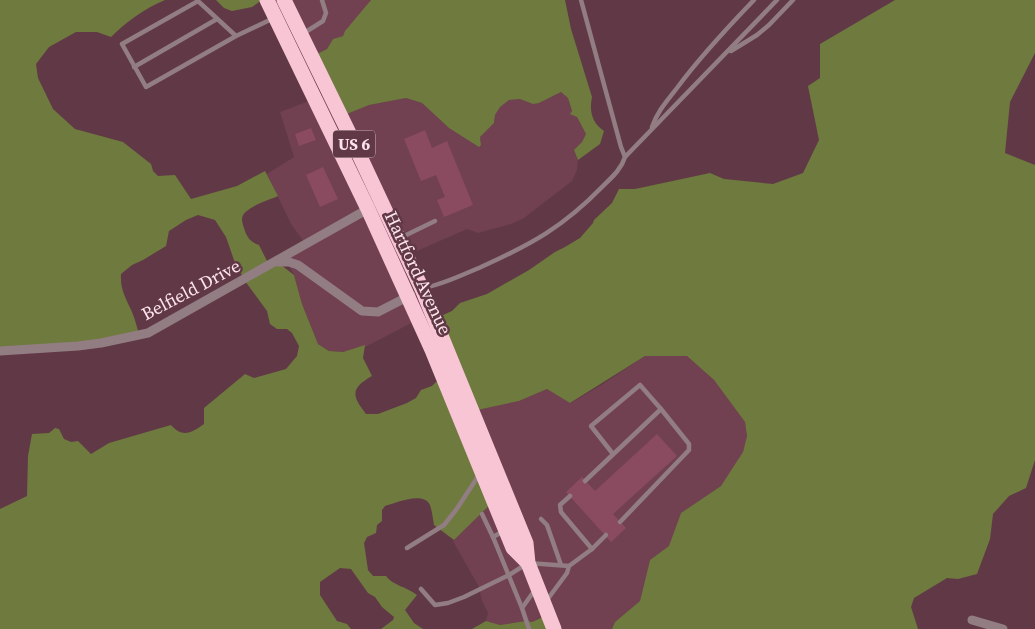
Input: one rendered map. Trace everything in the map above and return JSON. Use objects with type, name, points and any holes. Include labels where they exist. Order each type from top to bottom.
[{"type":"highway","name":"Hartford Avenue","points":[[266,0],[368,209],[432,350],[481,472],[500,533],[528,563]]},
{"type":"highway","name":"Hartford Avenue","points":[[284,0],[422,289],[526,543],[528,563],[554,629]]},
{"type":"street","name":"Belfield Drive","points":[[0,351],[86,345],[148,333],[368,209]]},
{"type":"street","points":[[276,262],[289,262],[298,265],[362,311],[378,312],[422,289]]},
{"type":"street","points":[[972,620],[1003,629]]},
{"type":"lane","points":[[301,35],[324,22],[326,13],[322,0]]},
{"type":"lane","points":[[581,0],[613,118],[626,157]]},
{"type":"lane","points":[[651,130],[656,115],[687,74],[726,28],[754,0]]},
{"type":"lane","points":[[422,289],[441,284],[517,251],[547,235],[586,203],[622,167],[626,157],[651,130],[777,0]]},
{"type":"lane","points":[[726,54],[757,36],[793,0]]},
{"type":"lane","points":[[236,36],[198,1],[122,44],[146,87],[236,36],[275,17]]},
{"type":"lane","points":[[134,67],[217,19]]},
{"type":"lane","points":[[399,238],[435,221]]},
{"type":"lane","points":[[613,454],[592,426],[640,385],[689,444],[689,450],[620,522]]},
{"type":"lane","points":[[586,481],[661,409]]},
{"type":"lane","points":[[407,548],[444,524],[456,510],[481,472]]},
{"type":"lane","points":[[570,496],[560,505],[561,512],[592,549]]},
{"type":"lane","points":[[482,514],[500,533],[509,575],[529,629]]},
{"type":"lane","points":[[541,519],[547,525],[560,565]]},
{"type":"lane","points":[[421,589],[435,605],[448,603],[509,575],[528,563],[569,566],[592,549],[606,535]]},
{"type":"lane","points":[[522,608],[532,594],[541,596],[568,573],[569,566]]},
{"type":"shaded area","points":[[279,0],[371,0],[343,36],[333,39],[327,49],[312,57]]},
{"type":"shaded area","points":[[561,92],[568,98],[572,112],[577,117],[586,134],[582,142],[574,150],[578,160],[577,170],[572,181],[524,218],[511,224],[478,233],[467,229],[410,254],[401,261],[425,316],[365,347],[343,352],[329,351],[318,344],[302,304],[294,275],[284,257],[304,242],[291,224],[267,174],[294,157],[280,112],[325,95],[337,118],[369,105],[406,98],[422,103],[449,128],[481,145],[480,137],[494,123],[495,115],[500,106],[509,100],[520,99],[539,103]]},
{"type":"shaded area","points":[[645,356],[687,356],[714,380],[745,422],[747,436],[743,452],[732,472],[721,486],[681,513],[670,546],[650,560],[640,601],[615,622],[612,629],[557,629],[540,617],[532,622],[526,621],[500,625],[486,621],[488,613],[482,601],[479,587],[453,541],[499,496],[468,412],[519,401],[547,389],[571,403]]},
{"type":"green space","points":[[0,0],[165,0],[136,16],[111,37],[97,32],[76,32],[49,47],[36,64],[38,78],[53,109],[75,129],[123,142],[151,164],[153,171],[158,176],[175,175],[191,199],[237,186],[265,171],[278,196],[246,211],[242,222],[246,234],[250,240],[259,245],[268,263],[281,265],[294,275],[302,304],[318,344],[329,351],[343,352],[365,345],[363,358],[372,376],[360,384],[357,388],[356,397],[366,414],[378,414],[407,403],[416,398],[421,390],[449,377],[430,326],[460,303],[487,294],[580,238],[594,220],[612,203],[619,189],[635,189],[710,173],[724,179],[773,184],[803,173],[819,140],[808,86],[820,78],[820,44],[895,0],[1035,0],[1035,53],[1010,102],[1005,153],[1035,165],[1035,460],[1026,488],[1009,496],[993,514],[990,539],[977,574],[958,579],[947,578],[914,598],[911,607],[918,629],[612,629],[615,622],[640,601],[650,560],[669,546],[681,513],[721,486],[743,452],[747,436],[745,422],[714,380],[687,356],[645,356],[570,403],[547,389],[519,401],[468,412],[499,496],[454,540],[434,525],[430,505],[427,501],[416,498],[385,506],[382,510],[382,521],[377,525],[376,533],[367,537],[364,543],[368,570],[373,576],[386,576],[392,582],[417,595],[405,610],[414,623],[423,629],[381,629],[393,620],[394,617],[382,607],[375,597],[368,593],[351,569],[340,568],[320,582],[320,595],[337,621],[347,624],[351,629],[0,629],[0,509],[27,496],[28,456],[32,434],[49,433],[55,428],[59,429],[64,439],[71,442],[78,441],[91,454],[109,443],[171,425],[179,432],[191,432],[204,424],[204,408],[245,374],[254,378],[286,369],[297,356],[299,346],[292,333],[287,329],[277,329],[270,324],[267,311],[245,281],[234,260],[226,237],[215,220],[198,215],[169,231],[166,246],[132,265],[121,274],[122,289],[134,317],[139,335],[0,350]]},
{"type":"green space","points":[[216,0],[262,0],[252,7],[232,11],[224,8]]},
{"type":"green space","points":[[371,0],[565,0],[571,29],[592,97],[592,116],[604,131],[600,144],[578,160],[574,150],[582,142],[586,134],[577,117],[570,114],[572,111],[568,98],[561,92],[533,104],[520,99],[509,100],[500,107],[495,115],[494,123],[480,137],[481,145],[479,147],[449,128],[422,103],[406,98],[369,105],[337,118],[309,58],[327,49],[333,39],[343,36]]},
{"type":"green space","points":[[551,613],[557,629],[472,629],[486,621],[500,625],[526,621],[532,622]]},
{"type":"building","points":[[311,128],[316,140],[299,146],[295,134]]},
{"type":"building","points":[[425,130],[432,148],[447,141],[473,205],[444,217],[437,200],[445,197],[436,175],[421,181],[404,139]]},
{"type":"building","points":[[323,167],[338,199],[320,207],[306,175]]},
{"type":"building","points":[[657,434],[677,456],[613,514],[626,528],[611,542],[566,492],[582,477],[595,491]]}]
